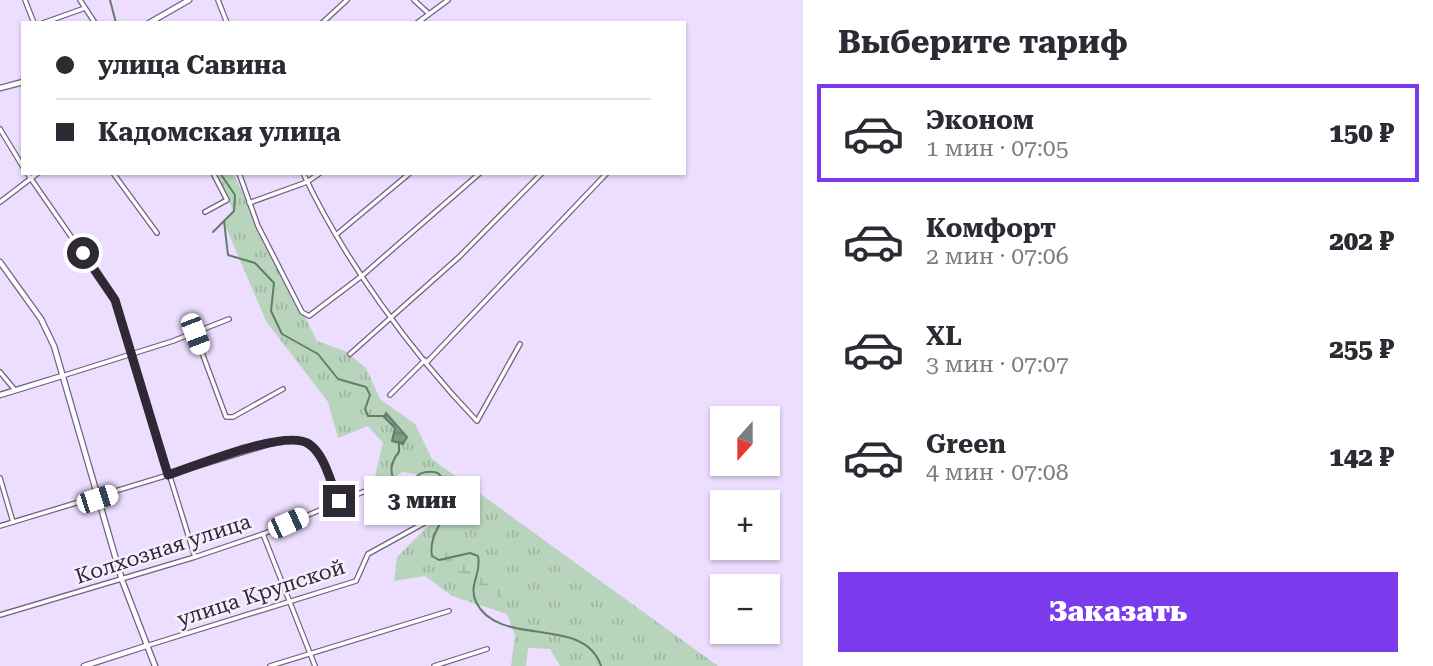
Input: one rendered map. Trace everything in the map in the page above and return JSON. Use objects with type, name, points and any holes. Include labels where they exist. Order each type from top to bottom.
[{"type":"street","points":[[25,0],[33,21]]},
{"type":"street","points":[[80,0],[94,21]]},
{"type":"street","points":[[152,21],[189,0]]},
{"type":"street","points":[[218,0],[226,21]]},
{"type":"street","points":[[324,21],[347,0]]},
{"type":"street","points":[[414,0],[427,12]]},
{"type":"street","points":[[419,21],[427,12],[447,1]]},
{"type":"street","points":[[49,21],[85,8]]},
{"type":"street","points":[[0,88],[21,83]]},
{"type":"street","points":[[0,129],[21,164]]},
{"type":"street","points":[[28,175],[57,221],[110,290],[133,355],[168,475],[180,499],[195,558]]},
{"type":"street","points":[[0,202],[35,175]]},
{"type":"street","points":[[114,175],[157,233]]},
{"type":"street","points":[[205,212],[227,200],[214,175]]},
{"type":"street","points":[[240,175],[249,203],[305,316],[316,313],[363,275],[478,175]]},
{"type":"street","points":[[304,175],[363,275],[426,361],[477,421],[520,344]]},
{"type":"street","points":[[249,203],[307,182],[317,175]]},
{"type":"street","points":[[337,234],[408,175]]},
{"type":"street","points":[[351,354],[459,257],[540,175]]},
{"type":"street","points":[[390,395],[605,175]]},
{"type":"street","points":[[0,262],[48,332],[122,580],[155,666]]},
{"type":"street","points":[[0,395],[133,355],[195,334],[229,319]]},
{"type":"street","points":[[195,334],[226,417],[233,417],[283,389]]},
{"type":"street","points":[[0,372],[15,390]]},
{"type":"street","points":[[0,526],[97,499],[242,451],[296,439],[308,443],[318,454],[339,501]]},
{"type":"street","points":[[0,478],[13,522]]},
{"type":"street","name":"Колхозная улица","points":[[0,615],[195,558],[263,534],[370,489]]},
{"type":"street","name":"улица Крупской","points":[[84,666],[356,581],[368,554],[426,522]]},
{"type":"street","points":[[263,534],[315,666]]},
{"type":"street","points":[[270,666],[449,611]]},
{"type":"street","points":[[434,666],[487,649]]},
{"type":"green space","points":[[217,175],[234,175],[317,341],[345,351],[366,368],[380,399],[415,424],[432,459],[718,666],[560,666],[550,649],[528,648],[526,666],[511,666],[515,636],[507,614],[452,596],[425,576],[394,581],[397,557],[432,522],[437,490],[427,476],[402,472],[376,492],[375,476],[383,443],[368,426],[338,438],[328,402],[266,321],[224,223],[233,210]]},
{"type":"green space","points":[[445,543],[500,579],[501,598],[436,559]]},
{"type":"shaded area","points":[[386,413],[407,437],[403,444],[392,441],[395,428],[384,417]]},
{"type":"waterway","points":[[110,0],[115,21]]},
{"type":"waterway","points":[[213,232],[234,211],[235,195],[221,175]]},
{"type":"waterway","points":[[224,221],[228,255],[255,263],[274,283],[271,311],[282,334],[318,354],[338,379],[366,387],[370,395],[365,409],[368,416],[386,416]]},
{"type":"waterway","points":[[399,443],[399,452],[391,470],[396,489],[403,490],[418,475],[427,472],[438,473],[447,485],[449,505],[435,533],[432,556],[439,560],[470,553],[478,556],[474,596],[487,616],[503,625],[560,635],[578,641],[592,650],[601,666]]},
{"type":"route","points":[[83,253],[110,290],[120,311],[164,452],[168,475],[242,451],[296,439],[312,446],[323,461],[339,501]]}]
